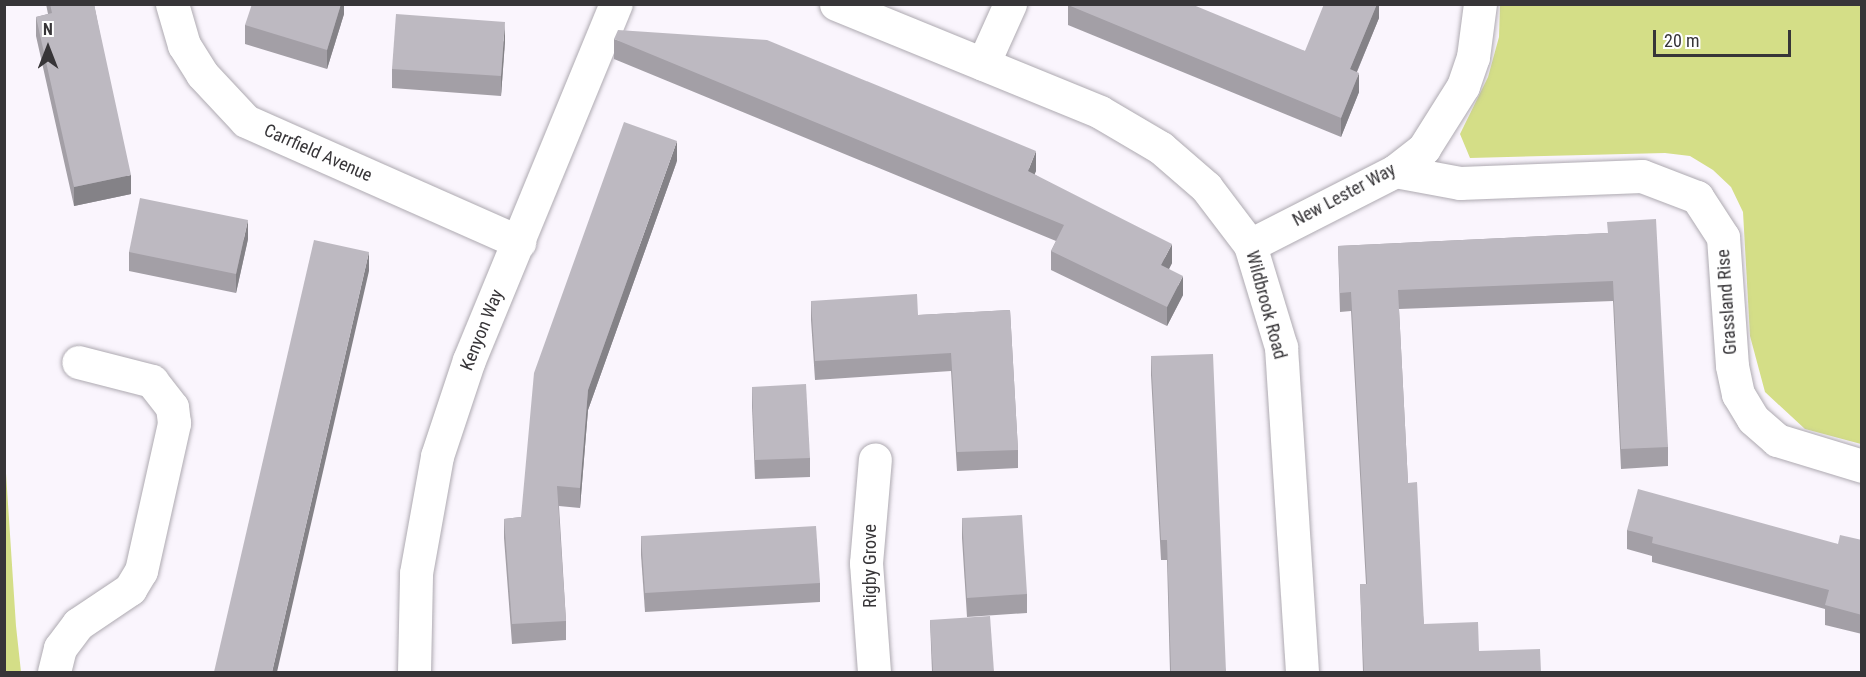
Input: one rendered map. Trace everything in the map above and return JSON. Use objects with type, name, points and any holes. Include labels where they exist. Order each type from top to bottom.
[{"type":"street","name":"Carrfield Avenue","points":[[172,4],[184,45],[202,74],[246,121],[519,242]]},
{"type":"street","name":"Kenyon Way","points":[[414,672],[416,573],[436,456],[519,242],[616,4]]},
{"type":"street","name":"Wildbrook Road","points":[[836,4],[1101,112],[1161,148],[1206,187],[1250,245],[1281,347],[1302,672]]},
{"type":"street","points":[[983,64],[1010,4]]},
{"type":"street","name":"New Lester Way","points":[[1250,245],[1395,171],[1424,148],[1459,95],[1473,57],[1480,4]]},
{"type":"street","name":"Grassland Rise","points":[[1395,171],[1451,183],[1642,176],[1697,196],[1723,237],[1732,366],[1738,394],[1753,419],[1777,440],[1862,466]]},
{"type":"street","points":[[54,672],[60,648],[78,624],[130,589],[141,571],[174,423],[172,407],[152,381],[78,362]]},
{"type":"street","name":"Rigby Grove","points":[[874,672],[866,563],[875,459]]},
{"type":"green space","points":[[1500,5],[1861,5],[1861,444],[1805,429],[1765,392],[1750,336],[1743,212],[1731,187],[1713,170],[1690,156],[1665,153],[1470,158],[1460,134],[1488,77],[1499,37]]},
{"type":"green space","points":[[5,458],[16,626],[21,672],[5,672]]},
{"type":"building","points":[[50,4],[94,4],[131,175],[74,187],[36,17],[52,13]]},
{"type":"building","points":[[252,4],[341,4],[327,50],[245,25]]},
{"type":"building","points":[[1068,4],[1191,4],[1305,51],[1324,4],[1377,4],[1350,69],[1359,73],[1341,118]]},
{"type":"building","points":[[396,14],[505,22],[501,76],[392,69]]},
{"type":"building","points":[[618,30],[767,40],[1036,151],[1028,171],[1172,244],[1161,265],[1183,276],[1167,307],[1051,251],[1064,225],[614,39]]},
{"type":"building","points":[[624,122],[677,141],[588,390],[580,488],[557,486],[566,621],[512,624],[504,519],[521,517],[534,373]]},
{"type":"building","points":[[140,198],[248,220],[236,274],[129,252]]},
{"type":"building","points":[[1656,219],[1668,447],[1621,449],[1613,281],[1398,290],[1408,483],[1417,482],[1424,624],[1478,622],[1479,651],[1540,649],[1541,672],[1364,672],[1360,584],[1367,584],[1351,292],[1340,293],[1338,246],[1608,233],[1607,222]]},
{"type":"building","points":[[314,240],[369,252],[272,672],[214,672]]},
{"type":"building","points":[[917,294],[918,315],[1010,310],[1018,450],[957,452],[951,353],[815,361],[811,301]]},
{"type":"building","points":[[1213,354],[1226,672],[1171,672],[1167,540],[1161,540],[1151,356]]},
{"type":"building","points":[[806,384],[810,458],[755,460],[752,387]]},
{"type":"building","points":[[1638,489],[1838,544],[1840,535],[1862,540],[1862,615],[1825,605],[1829,590],[1652,543],[1653,537],[1627,530]]},
{"type":"building","points":[[1022,515],[1027,594],[967,598],[962,518]]},
{"type":"building","points":[[816,526],[820,583],[645,593],[641,536]]},
{"type":"building","points":[[990,616],[994,672],[933,672],[930,620]]}]
